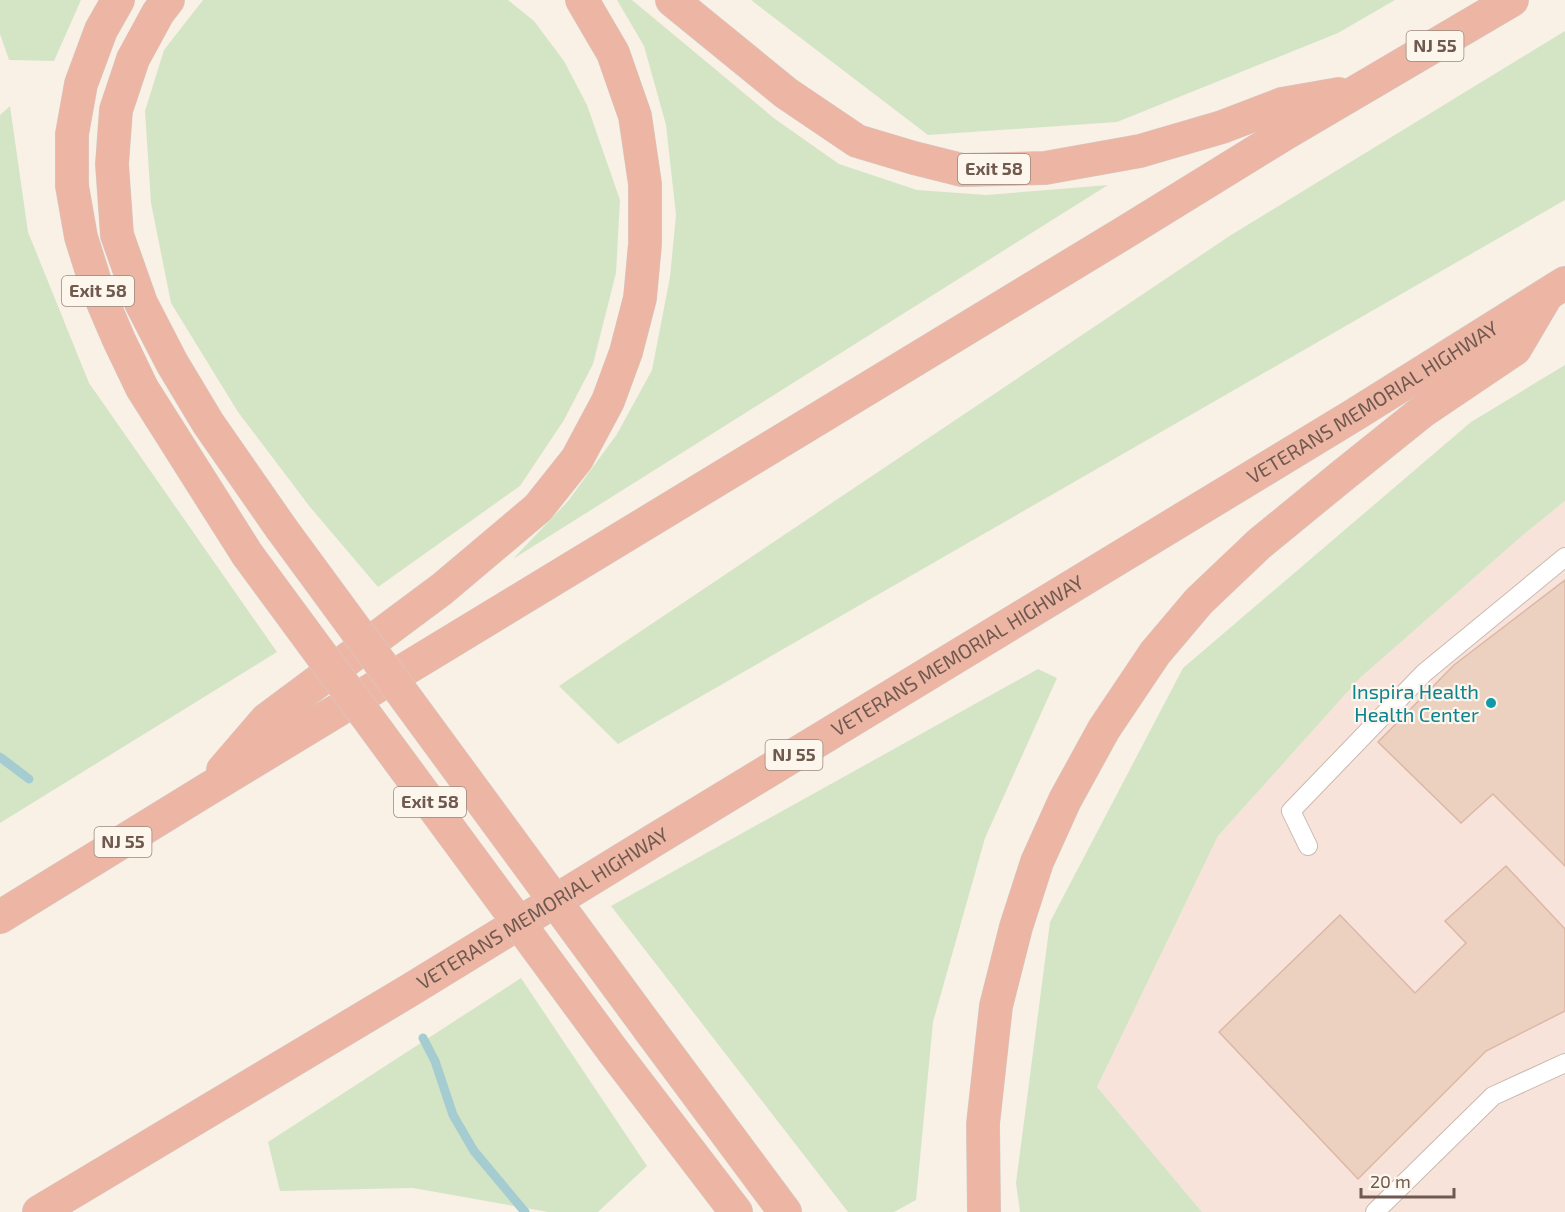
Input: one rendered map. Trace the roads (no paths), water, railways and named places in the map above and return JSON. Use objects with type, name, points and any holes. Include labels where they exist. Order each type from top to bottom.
[{"type":"highway","name":"Exit 58","points":[[118,0],[101,30],[81,84],[72,134],[72,186],[81,237],[98,291],[142,388],[247,554],[614,1051],[736,1212]]},
{"type":"highway","points":[[168,0],[158,13],[133,59],[116,110],[112,164],[117,235],[141,303],[172,363],[208,423],[281,528],[785,1212]]},
{"type":"highway","points":[[203,792],[266,720],[442,589],[538,508],[577,459],[608,401],[626,352],[640,298],[645,244],[645,184],[632,106],[613,53],[582,0]]},
{"type":"highway","name":"Exit 58","points":[[672,0],[786,93],[857,141],[962,170],[1045,168],[1140,151],[1222,127],[1282,104],[1358,91]]},
{"type":"highway","name":"NJ 55","points":[[0,917],[1286,133],[1512,0]]},
{"type":"highway","points":[[984,1212],[983,1125],[996,1006],[1016,927],[1037,862],[1065,800],[1104,729],[1155,653],[1199,601],[1259,544],[1360,461],[1423,411],[1515,349],[1556,288]]},
{"type":"highway","name":"VETERANS MEMORIAL HIGHWAY","points":[[39,1212],[410,990],[1353,415],[1556,288]]},
{"type":"lane","points":[[1308,846],[1291,811],[1424,674],[1565,557]]},
{"type":"lane","points":[[1375,1212],[1493,1096],[1565,1063]]},
{"type":"waterway","points":[[0,757],[29,779]]},
{"type":"waterway","points":[[423,1038],[435,1061],[453,1115],[474,1151],[525,1212]]},
{"type":"place","name":"Inspira Health Health Center","points":[[1491,703]]}]
